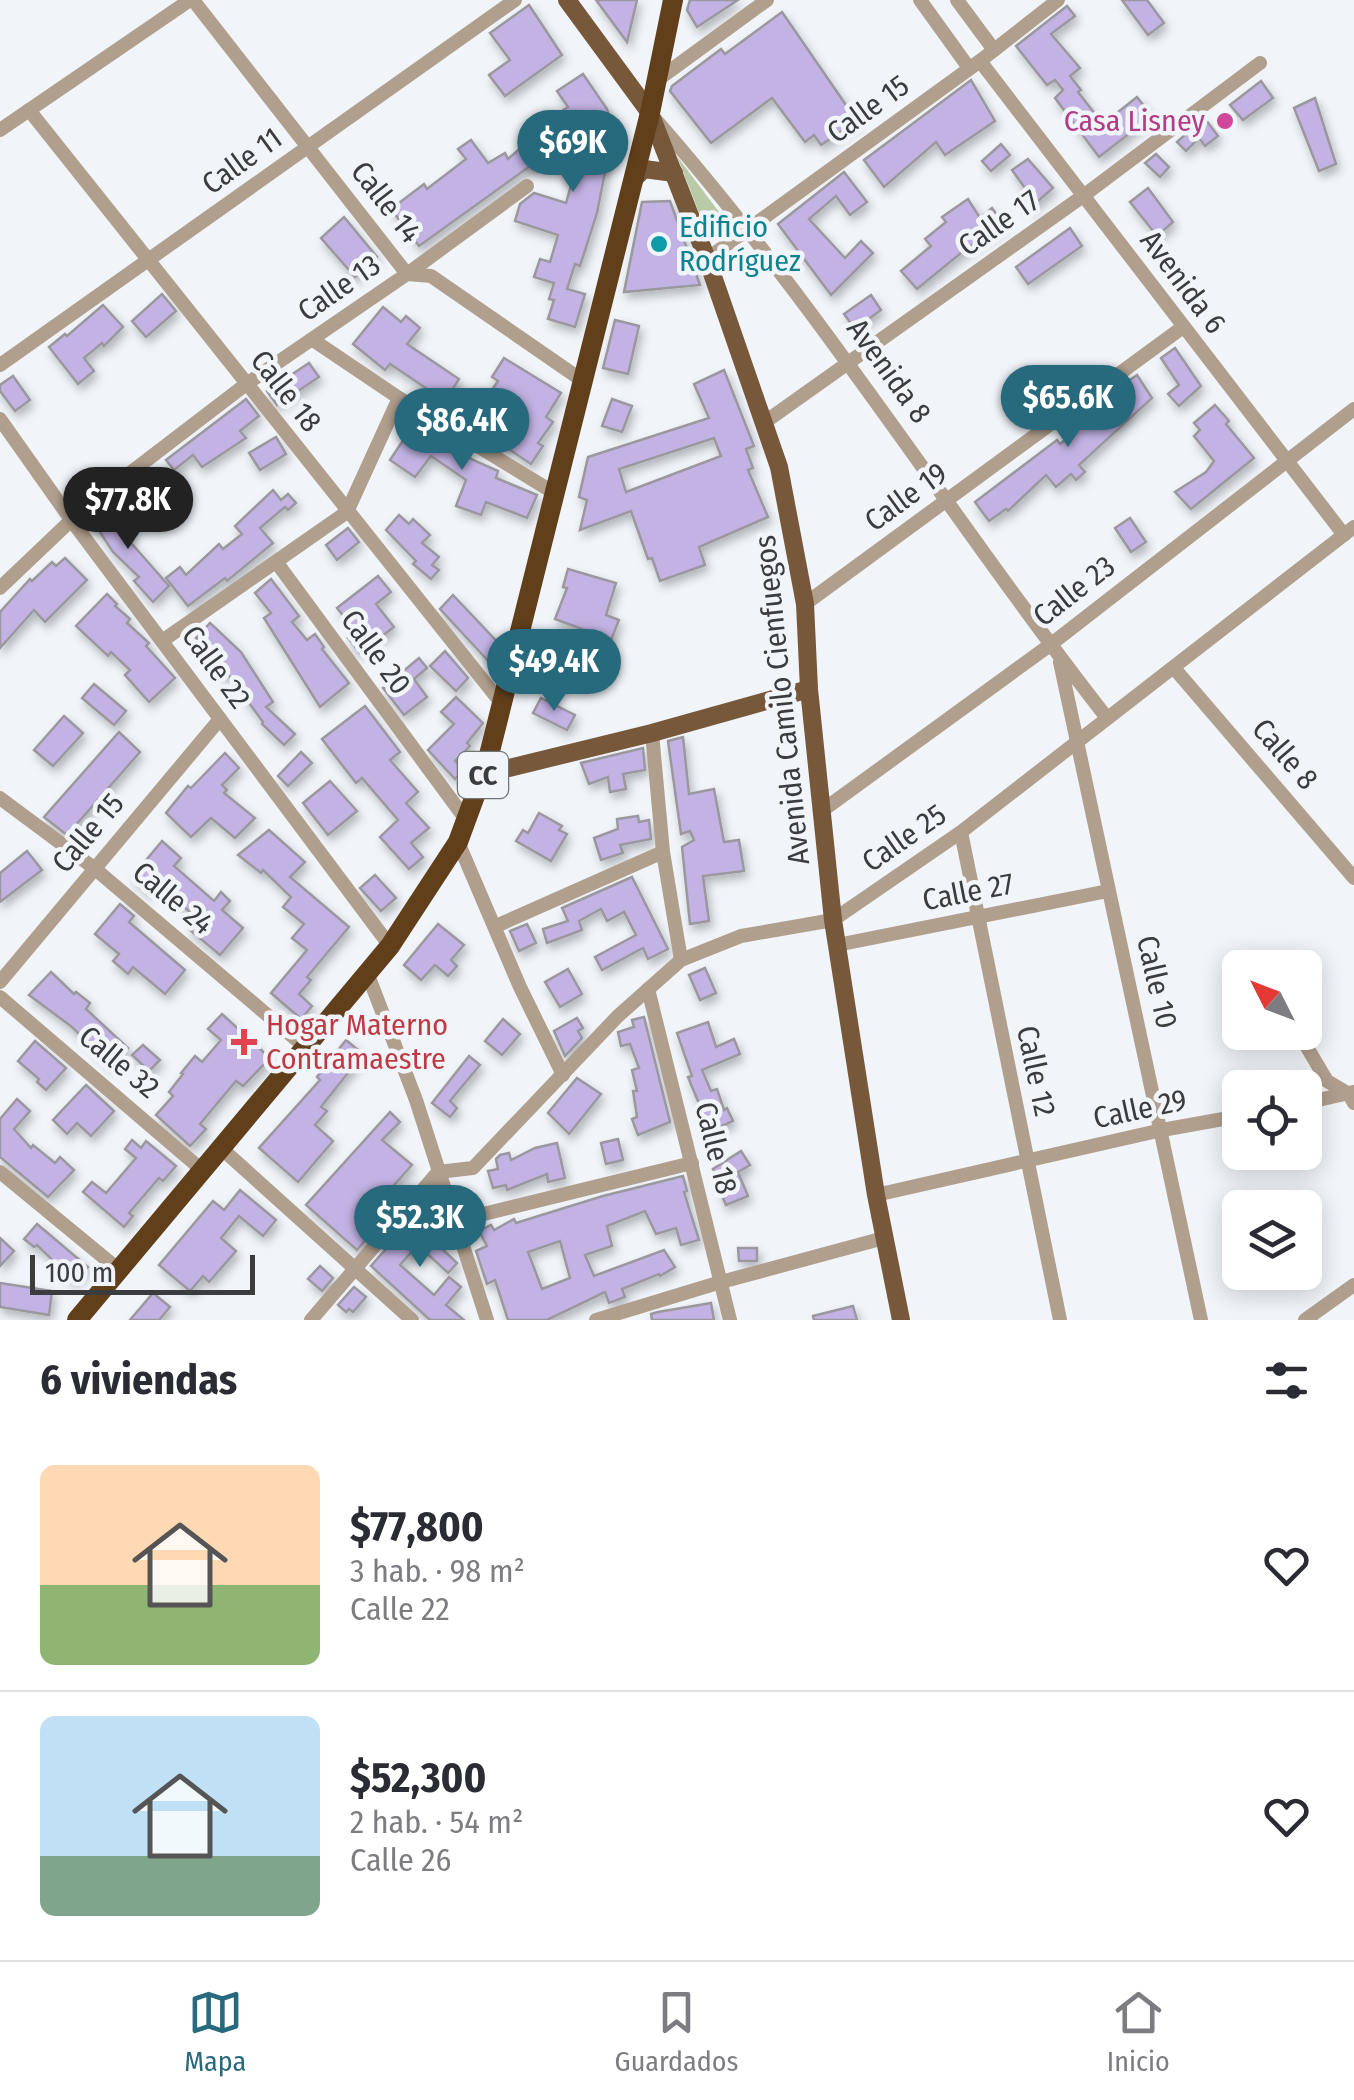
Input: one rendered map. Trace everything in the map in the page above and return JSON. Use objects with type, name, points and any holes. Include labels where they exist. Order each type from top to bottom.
[{"type":"highway","name":"CC","points":[[76,1320],[368,975],[458,842],[487,763],[556,494],[650,113],[673,0]]},
{"type":"main road","name":"Avenida Camilo Cienfuegos","points":[[567,0],[650,113],[765,422],[787,502],[805,604],[809,689],[834,920],[876,1195],[901,1320]]},
{"type":"main road","points":[[633,180],[644,169],[674,173]]},
{"type":"main road","points":[[487,763],[508,768],[809,689]]},
{"type":"street","points":[[0,130],[191,0]]},
{"type":"street","name":"Calle 14","points":[[191,0],[407,274],[431,276],[583,381]]},
{"type":"street","name":"Calle 11","points":[[0,366],[515,0]]},
{"type":"street","points":[[655,81],[767,0]]},
{"type":"street","name":"Avenida 6","points":[[920,0],[1083,196],[1286,462],[1349,531]]},
{"type":"street","points":[[956,0],[994,50]]},
{"type":"street","name":"Calle 15","points":[[707,258],[1058,0]]},
{"type":"street","name":"Calle 17","points":[[765,422],[1083,196],[1260,63]]},
{"type":"street","name":"Calle 18","points":[[29,110],[502,704]]},
{"type":"street","name":"Avenida 8","points":[[650,113],[749,229],[850,362],[1054,650],[1107,718]]},
{"type":"street","name":"Calle 13","points":[[0,588],[83,509],[246,385],[526,186]]},
{"type":"street","name":"Calle 19","points":[[805,604],[1183,327]]},
{"type":"street","points":[[313,340],[556,494]]},
{"type":"street","points":[[162,640],[347,512],[399,398]]},
{"type":"street","name":"Calle 23","points":[[823,810],[1054,650],[1354,409]]},
{"type":"street","name":"Calle 22","points":[[0,418],[72,522],[390,946]]},
{"type":"street","name":"Calle 25","points":[[438,1172],[473,1168],[681,960],[741,936],[834,920],[961,832],[1349,531]]},
{"type":"street","name":"Calle 20","points":[[277,563],[467,821]]},
{"type":"street","name":"Calle 10","points":[[1054,650],[1078,741],[1201,1320]]},
{"type":"street","name":"Calle 8","points":[[1174,668],[1354,878]]},
{"type":"street","name":"Calle 15","points":[[0,982],[220,719]]},
{"type":"street","points":[[652,733],[663,852],[681,960]]},
{"type":"street","name":"Calle 24","points":[[0,798],[94,868],[305,1047]]},
{"type":"street","name":"Calle 12","points":[[961,832],[1060,1320]]},
{"type":"street","points":[[458,842],[563,1076]]},
{"type":"street","points":[[496,926],[663,852]]},
{"type":"street","name":"Calle 27","points":[[838,944],[1108,891]]},
{"type":"street","points":[[368,975],[416,1100],[487,1320]]},
{"type":"street","name":"Calle 18","points":[[648,990],[730,1320]]},
{"type":"street","name":"Calle 32","points":[[0,997],[202,1170]]},
{"type":"street","points":[[1309,1050],[1327,1081],[1352,1096]]},
{"type":"street","points":[[1322,1100],[1352,1096]]},
{"type":"street","name":"Calle 29","points":[[876,1195],[1222,1119]]},
{"type":"street","points":[[221,1148],[412,1320]]},
{"type":"street","points":[[455,1221],[692,1163]]},
{"type":"street","points":[[0,1172],[118,1270]]},
{"type":"street","points":[[311,1320],[438,1172]]},
{"type":"street","points":[[596,1320],[884,1238]]},
{"type":"street","points":[[1304,1320],[1354,1285]]},
{"type":"green space","points":[[677,156],[722,216],[705,228]]},
{"type":"building","points":[[596,0],[637,0],[627,42]]},
{"type":"building","points":[[690,0],[738,0],[697,27],[687,10]]},
{"type":"building","points":[[1122,0],[1147,0],[1164,23],[1148,35]]},
{"type":"building","points":[[529,5],[562,55],[505,96],[489,75],[510,60],[490,33]]},
{"type":"building","points":[[1067,6],[1075,16],[1051,34],[1080,68],[1070,76],[1081,90],[1078,92],[1103,124],[1137,97],[1152,116],[1099,157],[1055,98],[1063,90],[1055,80],[1047,85],[1016,46]]},
{"type":"building","points":[[782,12],[857,121],[821,145],[814,135],[805,142],[772,98],[711,143],[670,91],[672,86],[721,49],[725,54]]},
{"type":"building","points":[[583,74],[607,109],[613,131],[597,213],[580,266],[575,264],[567,289],[585,294],[575,327],[548,319],[554,283],[534,277],[540,259],[550,262],[558,235],[515,221],[520,204],[534,193],[566,203],[573,178],[563,174],[567,161],[554,157],[566,124],[559,113],[568,107],[557,91]]},
{"type":"building","points":[[971,80],[995,121],[945,155],[936,142],[884,187],[864,160]]},
{"type":"building","points":[[1261,81],[1273,98],[1243,120],[1230,105]]},
{"type":"building","points":[[1315,98],[1336,164],[1319,171],[1294,108]]},
{"type":"building","points":[[1206,120],[1218,136],[1205,146],[1193,130]]},
{"type":"building","points":[[1189,131],[1197,140],[1186,151],[1177,142]]},
{"type":"building","points":[[538,133],[553,151],[419,246],[391,209],[424,184],[427,189],[466,159],[458,149],[471,140],[488,163],[505,153],[508,159]]},
{"type":"building","points":[[1001,144],[1010,155],[991,171],[982,161]]},
{"type":"building","points":[[1156,154],[1169,167],[1160,177],[1145,163]]},
{"type":"building","points":[[1028,159],[1053,188],[1029,209],[1017,195],[1025,188],[1012,170]]},
{"type":"building","points":[[844,172],[867,202],[850,215],[836,196],[809,219],[845,258],[861,241],[873,253],[831,295],[778,224]]},
{"type":"building","points":[[1148,188],[1173,222],[1157,236],[1130,202]]},
{"type":"building","points":[[968,199],[980,218],[992,208],[1004,224],[917,289],[901,271],[931,246],[925,239],[946,222],[942,217]]},
{"type":"building","name":"Edificio Rodríguez","points":[[670,201],[700,285],[624,292],[642,202]]},
{"type":"building","points":[[344,217],[377,257],[355,277],[321,238]]},
{"type":"building","points":[[1070,228],[1082,246],[1028,284],[1016,267]]},
{"type":"building","points":[[162,294],[176,311],[146,337],[132,321]]},
{"type":"building","points":[[871,295],[881,310],[855,329],[844,314]]},
{"type":"building","points":[[103,305],[123,327],[104,346],[102,343],[84,358],[94,371],[78,384],[49,347]]},
{"type":"building","points":[[383,307],[401,322],[406,316],[420,328],[407,344],[459,379],[445,401],[390,364],[385,370],[353,344]]},
{"type":"building","points":[[615,320],[639,326],[628,374],[603,368]]},
{"type":"building","points":[[1175,348],[1201,386],[1179,406],[1168,394],[1179,385],[1161,358]]},
{"type":"building","points":[[504,358],[561,393],[546,417],[553,422],[538,443],[543,446],[531,464],[476,427],[491,404],[485,400],[498,381],[492,377]]},
{"type":"building","points":[[309,363],[319,377],[277,405],[267,391]]},
{"type":"building","points":[[724,370],[754,446],[746,449],[753,468],[748,470],[768,517],[699,547],[705,565],[660,581],[631,511],[580,530],[587,500],[579,497],[588,457],[709,418],[694,384]],"holes":[[[714,438],[721,456],[626,492],[619,469]]]},
{"type":"building","points":[[1137,375],[1152,398],[1079,465],[1085,472],[1076,480],[1071,474],[1056,487],[1046,475],[1008,511],[989,521],[975,502],[1057,440],[1060,444]]},
{"type":"building","points":[[13,376],[30,400],[15,411],[0,391],[0,385]]},
{"type":"building","points":[[246,399],[259,416],[240,431],[246,438],[202,467],[193,455],[174,470],[166,460]]},
{"type":"building","points":[[612,399],[632,406],[622,432],[602,426]]},
{"type":"building","points":[[1215,405],[1254,458],[1191,509],[1175,492],[1206,472],[1214,461],[1194,436],[1200,430],[1194,423]]},
{"type":"building","points":[[416,421],[473,460],[498,471],[496,478],[537,495],[527,518],[486,502],[481,515],[456,506],[466,480],[431,456],[415,477],[390,460]]},
{"type":"building","points":[[276,437],[286,454],[260,470],[249,453]]},
{"type":"building","points":[[273,490],[281,500],[288,494],[296,503],[260,528],[273,543],[227,581],[225,578],[188,606],[166,578],[180,567],[186,575],[219,544],[223,549],[242,534],[235,526]]},
{"type":"building","points":[[109,502],[130,530],[125,536],[169,586],[153,602],[134,581],[139,577],[113,552],[90,517]]},
{"type":"building","points":[[399,515],[409,524],[413,519],[430,535],[422,543],[439,557],[432,565],[439,570],[431,579],[413,564],[416,561],[386,530]]},
{"type":"building","points":[[1130,518],[1146,542],[1131,552],[1115,528]]},
{"type":"building","points":[[348,528],[359,542],[337,560],[326,545]]},
{"type":"building","points":[[65,558],[87,580],[45,622],[34,610],[0,648],[0,612],[30,579],[52,562],[56,566]]},
{"type":"building","points":[[568,569],[616,583],[606,615],[619,620],[611,640],[555,619],[567,588],[563,587]]},
{"type":"building","points":[[378,576],[391,592],[376,604],[394,627],[360,653],[348,638],[356,632],[337,608]]},
{"type":"building","points":[[271,579],[299,616],[292,622],[307,640],[315,634],[349,683],[320,707],[264,618],[271,613],[255,593]]},
{"type":"building","points":[[107,594],[175,678],[149,702],[125,675],[130,670],[111,652],[108,656],[76,626]]},
{"type":"building","points":[[453,595],[502,647],[491,664],[440,609]]},
{"type":"building","points":[[210,623],[241,652],[273,702],[266,707],[295,734],[284,745],[262,724],[227,673],[223,676],[216,666],[223,662],[196,638]]},
{"type":"building","points":[[445,651],[468,678],[456,691],[430,666]]},
{"type":"building","points":[[419,658],[427,668],[414,679],[427,697],[404,715],[383,688]]},
{"type":"building","points":[[94,684],[126,711],[114,725],[82,698]]},
{"type":"building","points":[[456,697],[483,723],[467,743],[470,746],[455,761],[464,770],[455,779],[428,750],[454,724],[441,712]]},
{"type":"building","points":[[541,698],[575,715],[567,730],[533,713]]},
{"type":"building","points":[[365,706],[400,752],[390,760],[418,792],[406,803],[429,828],[411,843],[423,857],[409,869],[380,837],[398,820],[362,778],[356,783],[322,739]]},
{"type":"building","points":[[64,716],[83,733],[53,766],[34,750]]},
{"type":"building","points":[[119,732],[140,752],[67,835],[44,817]]},
{"type":"building","points":[[683,737],[689,794],[714,789],[724,842],[739,840],[744,871],[703,876],[709,921],[690,924],[682,847],[694,840],[690,831],[681,834],[668,741]]},
{"type":"building","points":[[643,748],[645,770],[623,774],[626,789],[610,792],[608,777],[589,784],[581,763]]},
{"type":"building","points":[[301,752],[312,763],[288,786],[278,776]]},
{"type":"building","points":[[225,753],[239,768],[222,785],[227,790],[224,793],[255,818],[235,838],[211,818],[191,837],[166,813],[188,786],[191,788]]},
{"type":"building","points":[[330,781],[357,811],[328,835],[303,803]]},
{"type":"building","points":[[539,813],[562,826],[559,830],[567,834],[551,861],[516,841],[523,830],[528,833]]},
{"type":"building","points":[[638,816],[639,822],[649,820],[651,839],[620,845],[623,853],[601,860],[594,838],[618,829],[617,819]]},
{"type":"building","points":[[269,830],[305,862],[290,877],[349,927],[307,977],[311,980],[299,994],[312,1006],[301,1019],[271,993],[307,950],[292,938],[304,924],[283,907],[291,897],[263,870],[261,873],[238,855]]},
{"type":"building","points":[[162,841],[181,858],[174,866],[214,901],[221,892],[230,901],[222,910],[243,928],[220,955],[189,929],[198,919],[158,884],[150,893],[132,877]]},
{"type":"building","points":[[27,851],[42,870],[0,902],[0,873]]},
{"type":"building","points":[[375,875],[396,898],[381,911],[360,888]]},
{"type":"building","points":[[632,877],[668,949],[648,959],[643,948],[602,970],[595,957],[636,935],[624,912],[607,921],[601,909],[579,921],[582,930],[547,943],[543,929],[568,921],[562,908]]},
{"type":"building","points":[[120,904],[134,916],[129,922],[185,970],[165,994],[133,967],[128,974],[113,961],[119,954],[95,934]]},
{"type":"building","points":[[438,924],[464,945],[451,960],[457,966],[448,976],[435,965],[421,980],[404,965]]},
{"type":"building","points":[[527,924],[536,943],[519,951],[510,931]]},
{"type":"building","points":[[705,968],[716,993],[700,1000],[689,975]]},
{"type":"building","points":[[568,969],[582,994],[560,1007],[545,982]]},
{"type":"building","points":[[51,972],[90,1003],[86,1009],[128,1048],[112,1067],[72,1027],[29,995]]},
{"type":"building","points":[[222,1014],[270,1058],[243,1086],[236,1081],[200,1124],[206,1129],[190,1146],[156,1115],[173,1096],[169,1092],[195,1056],[202,1062],[221,1040],[208,1029]]},
{"type":"building","points":[[644,1017],[670,1122],[638,1135],[632,1119],[637,1117],[633,1091],[637,1091],[632,1070],[639,1068],[630,1044],[621,1046],[618,1032],[634,1027],[632,1020]]},
{"type":"building","points":[[577,1018],[583,1028],[578,1031],[582,1038],[565,1056],[554,1031]]},
{"type":"building","points":[[503,1019],[520,1034],[502,1055],[485,1041]]},
{"type":"building","points":[[708,1022],[716,1047],[734,1039],[740,1054],[702,1070],[711,1091],[717,1089],[724,1110],[727,1108],[733,1121],[707,1133],[677,1033]]},
{"type":"building","points":[[346,1040],[363,1054],[321,1107],[327,1111],[315,1125],[333,1141],[298,1182],[259,1148],[320,1080],[317,1077]]},
{"type":"building","points":[[35,1041],[66,1068],[46,1090],[18,1061]]},
{"type":"building","points":[[143,1045],[160,1060],[149,1071],[132,1055]]},
{"type":"building","points":[[469,1056],[480,1065],[450,1101],[457,1108],[450,1117],[432,1103]]},
{"type":"building","points":[[577,1078],[601,1094],[569,1134],[548,1113]]},
{"type":"building","points":[[86,1085],[114,1111],[91,1136],[77,1123],[67,1134],[53,1120]]},
{"type":"building","points":[[17,1099],[30,1111],[14,1129],[31,1148],[33,1145],[55,1163],[60,1157],[74,1170],[48,1197],[0,1157],[0,1119]]},
{"type":"building","points":[[390,1112],[400,1122],[382,1140],[412,1165],[357,1228],[368,1237],[357,1250],[306,1205]]},
{"type":"building","points":[[618,1139],[623,1160],[606,1164],[601,1143]]},
{"type":"building","points":[[132,1140],[141,1148],[146,1141],[176,1166],[163,1181],[159,1178],[129,1213],[133,1216],[124,1227],[83,1192],[92,1182],[106,1193],[136,1158],[125,1149]]},
{"type":"building","points":[[557,1143],[565,1178],[548,1182],[547,1174],[507,1190],[506,1185],[493,1188],[488,1171],[498,1169],[496,1159],[500,1155],[509,1153],[511,1160]]},
{"type":"building","points":[[741,1151],[750,1165],[738,1172],[748,1196],[726,1205],[718,1186],[722,1184],[713,1169]]},
{"type":"building","points":[[683,1176],[699,1240],[681,1245],[676,1228],[656,1234],[645,1211],[607,1226],[612,1246],[585,1255],[594,1276],[664,1250],[675,1267],[622,1289],[625,1297],[609,1303],[605,1292],[547,1320],[508,1320],[495,1280],[487,1284],[476,1251],[487,1246],[479,1231],[491,1225],[494,1230],[514,1219],[516,1223]],"holes":[[[560,1241],[570,1278],[542,1289],[528,1252]]]},
{"type":"building","points":[[240,1190],[276,1220],[263,1236],[239,1216],[221,1238],[236,1251],[209,1282],[203,1276],[190,1291],[159,1265],[213,1201],[224,1210]]},
{"type":"building","points":[[426,1216],[443,1223],[435,1242],[457,1263],[448,1273],[418,1245],[400,1265],[434,1295],[449,1277],[461,1287],[446,1305],[464,1320],[430,1320],[371,1266],[414,1222],[420,1228]]},
{"type":"building","points":[[37,1224],[88,1267],[74,1281],[37,1245],[34,1247],[24,1239]]},
{"type":"building","points":[[0,1238],[14,1251],[0,1266]]},
{"type":"building","points":[[738,1248],[757,1248],[757,1261],[739,1261]]},
{"type":"building","points":[[320,1266],[333,1278],[322,1291],[308,1279]]},
{"type":"building","points":[[0,1283],[52,1291],[49,1315],[0,1307]]},
{"type":"building","points":[[354,1287],[366,1297],[353,1312],[346,1312],[338,1305]]},
{"type":"building","points":[[153,1293],[170,1307],[159,1320],[130,1320]]},
{"type":"building","points":[[711,1303],[714,1320],[652,1320],[651,1314]]},
{"type":"building","points":[[853,1306],[857,1320],[814,1320],[813,1316]]},
{"type":"place","name":"Casa Lisney","points":[[1225,121]]},
{"type":"place","name":"Edificio Rodríguez","points":[[659,244]]},
{"type":"place","name":"Hogar Materno Contramaestre","points":[[244,1042]]}]
